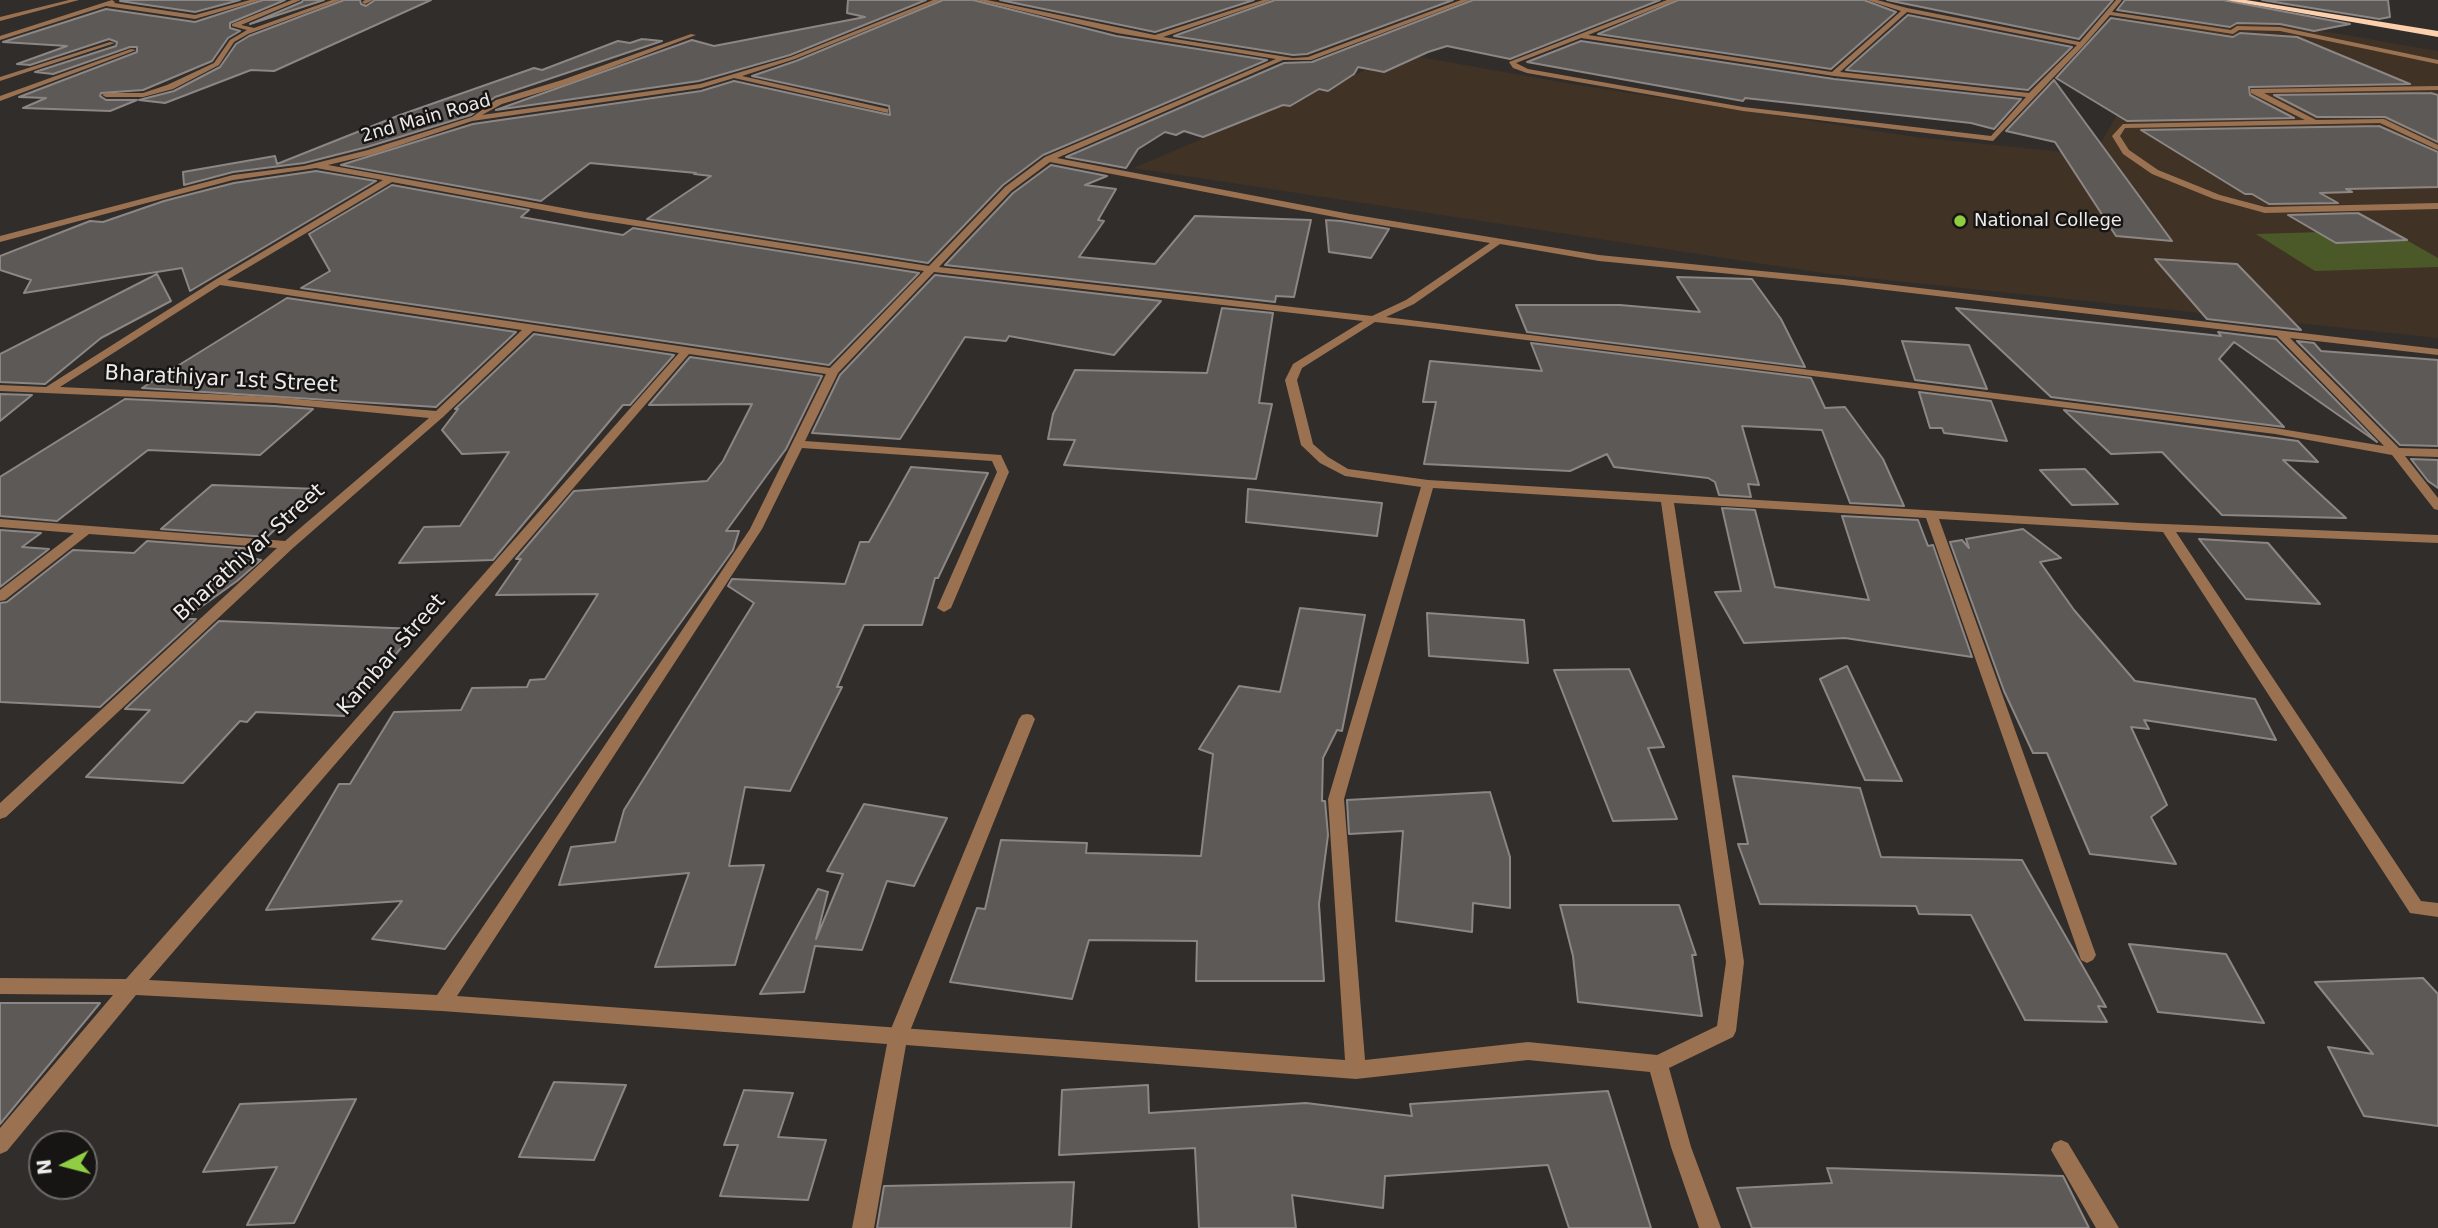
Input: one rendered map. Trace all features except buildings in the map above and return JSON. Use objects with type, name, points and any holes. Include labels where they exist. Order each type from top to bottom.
[{"type":"highway","points":[[2230,0],[2323,13],[2438,34]]},
{"type":"highway","points":[[2256,0],[2286,7]]},
{"type":"highway","points":[[2323,13],[2438,29]]},
{"type":"street","points":[[0,20],[76,0]]},
{"type":"street","points":[[0,38],[116,0]]},
{"type":"street","points":[[105,4],[195,17],[257,0]]},
{"type":"street","points":[[254,30],[234,25],[298,0]]},
{"type":"street","points":[[106,95],[144,95],[170,87],[216,64],[232,41],[254,30],[338,0]]},
{"type":"street","name":"2nd Main Road","points":[[0,239],[233,178],[316,165],[371,152],[471,119],[676,91],[737,76],[938,0]]},
{"type":"street","points":[[979,0],[1153,37],[1280,60],[1308,58],[1465,0]]},
{"type":"street","points":[[1153,37],[1269,0]]},
{"type":"street","points":[[1673,0],[1512,62],[1515,67],[1527,71],[1743,109],[1993,139],[2031,95],[2082,44],[2119,0]]},
{"type":"street","points":[[1870,0],[1906,10],[2082,44]]},
{"type":"street","points":[[1834,74],[1906,10]]},
{"type":"street","points":[[2108,13],[2232,32],[2236,28],[2280,29],[2438,62]]},
{"type":"street","points":[[0,20],[44,24]]},
{"type":"street","points":[[471,119],[499,102],[565,82],[692,35]]},
{"type":"street","points":[[1579,36],[1834,74],[2031,95]]},
{"type":"street","points":[[0,79],[112,43]]},
{"type":"street","points":[[0,99],[132,50]]},
{"type":"street","points":[[442,1003],[756,529],[833,372],[1008,189],[1048,159],[1280,60]]},
{"type":"street","points":[[737,76],[885,111]]},
{"type":"street","points":[[565,82],[574,89]]},
{"type":"street","points":[[2315,122],[2254,91],[2438,88]]},
{"type":"street","points":[[583,95],[592,101]]},
{"type":"street","points":[[2438,148],[2381,121],[2123,126],[2116,136],[2126,152],[2155,172],[2217,197],[2265,210],[2438,206]]},
{"type":"street","points":[[1048,159],[1350,217],[1599,258],[1843,282],[2438,352]]},
{"type":"street","points":[[316,165],[585,215],[929,269],[1373,319],[2275,431],[2396,453],[2438,453]]},
{"type":"street","points":[[48,390],[218,282],[391,179]]},
{"type":"street","points":[[1499,241],[1410,302],[1373,319],[1297,366],[1291,380],[1307,445],[1324,460],[1345,472],[1428,484],[2168,528],[2438,539]]},
{"type":"street","points":[[218,282],[833,372]]},
{"type":"street","name":"Bharathiyar Street","points":[[0,813],[288,545],[439,415],[530,328]]},
{"type":"street","points":[[2281,335],[2396,453],[2438,506]]},
{"type":"street","name":"Kambar Street","points":[[0,1144],[131,987],[686,351]]},
{"type":"street","name":"Bharathiyar 1st Street","points":[[0,388],[274,400],[439,415]]},
{"type":"street","points":[[797,444],[997,458],[1003,472],[944,608]]},
{"type":"street","points":[[1356,1070],[1336,799],[1428,484]]},
{"type":"street","points":[[0,986],[131,987],[442,1003],[1356,1070],[1528,1051],[1658,1064],[1726,1031],[1735,962],[1667,499]]},
{"type":"street","points":[[1931,514],[2087,955]]},
{"type":"street","points":[[0,523],[288,545]]},
{"type":"street","points":[[0,597],[88,528]]},
{"type":"street","points":[[2168,528],[2416,908],[2438,910]]},
{"type":"street","points":[[863,1228],[898,1036],[1027,719]]},
{"type":"street","points":[[1658,1064],[1681,1147],[1710,1228]]},
{"type":"street","points":[[2061,1150],[2109,1228]]},
{"type":"shaded area","name":"National College","points":[[2179,6],[2438,51],[2438,338],[1829,274],[1133,168],[1404,54],[1577,85],[1916,137],[2094,155]]},
{"type":"green space","points":[[2389,230],[2438,258],[2438,267],[2315,271],[2256,234]]},
{"type":"place","name":"National College","points":[[1960,221]]}]
